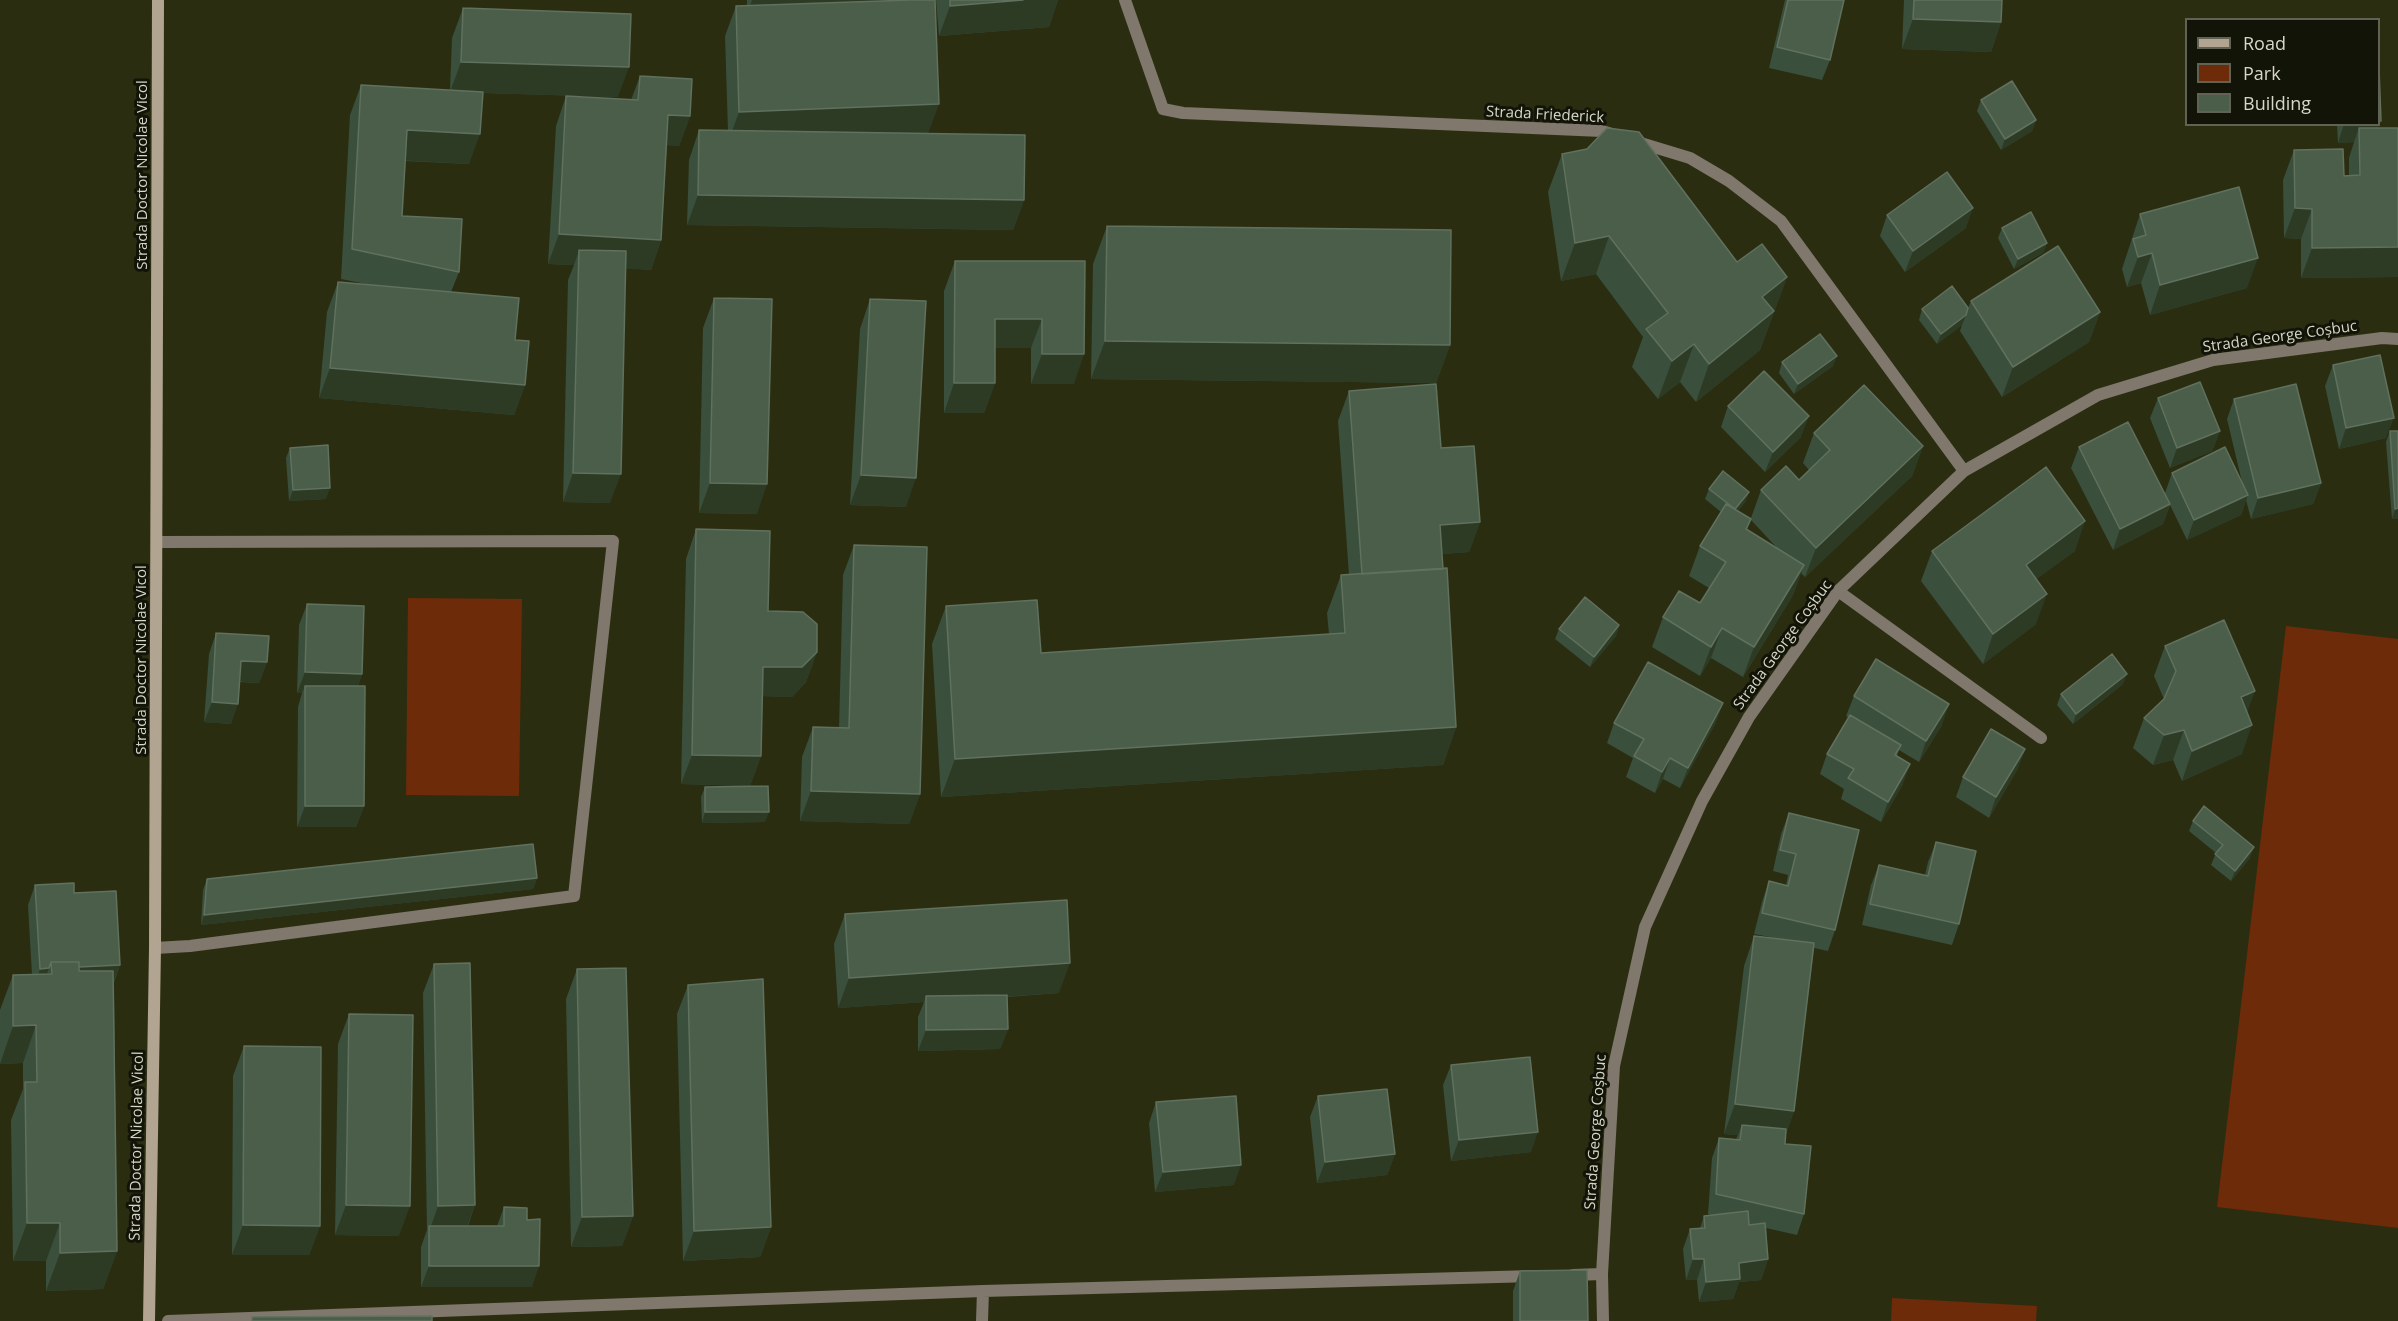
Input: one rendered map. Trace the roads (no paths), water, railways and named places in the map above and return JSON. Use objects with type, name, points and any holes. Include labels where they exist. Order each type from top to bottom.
[{"type":"street","name":"Strada Doctor Nicolae Vicol","points":[[149,1321],[158,542],[158,0]]},
{"type":"street","name":"Strada Friederick","points":[[1125,0],[1162,109],[1184,113],[1602,131],[1690,158],[1729,181],[1781,221],[1964,471]]},
{"type":"street","name":"Strada George Coșbuc","points":[[1603,1321],[1602,1274],[1614,1066],[1645,927],[1702,801],[1749,717],[1838,591],[1964,471],[2098,395],[2213,360],[2382,338],[2398,339]]},
{"type":"street","points":[[155,948],[190,946],[574,896],[614,541],[158,542]]},
{"type":"street","points":[[1838,591],[2041,738]]},
{"type":"street","points":[[1566,1275],[1602,1274]]},
{"type":"street","points":[[168,1321],[983,1291],[1542,1276]]},
{"type":"street","points":[[982,1321],[983,1291]]}]
